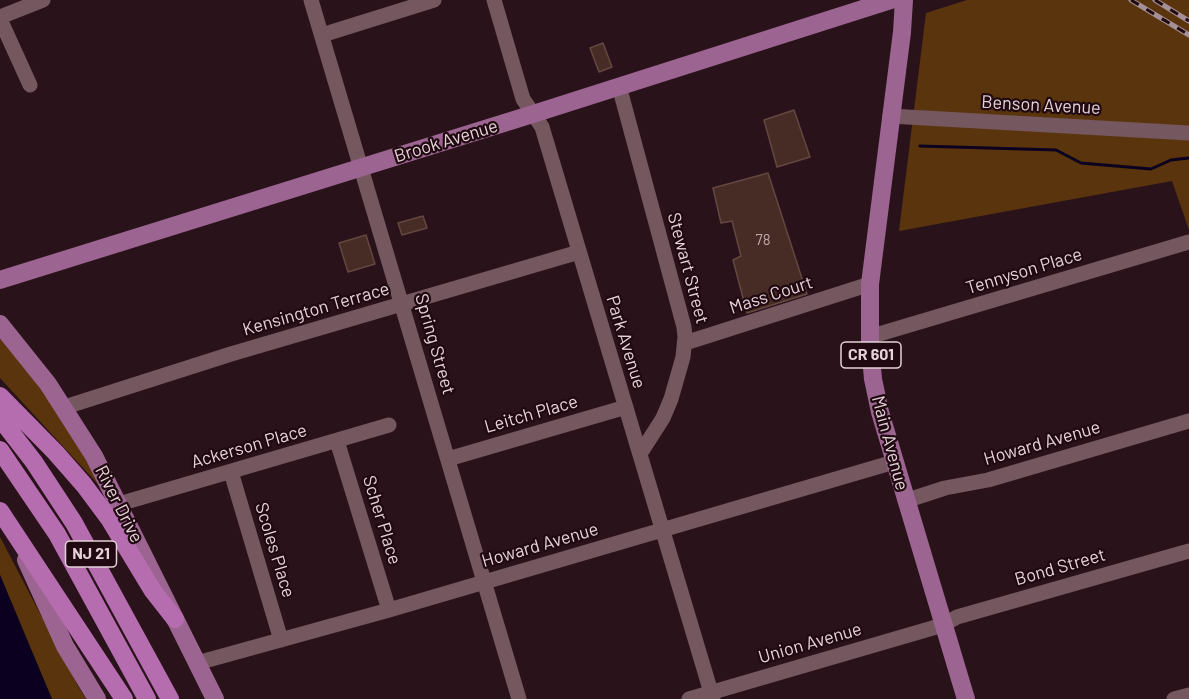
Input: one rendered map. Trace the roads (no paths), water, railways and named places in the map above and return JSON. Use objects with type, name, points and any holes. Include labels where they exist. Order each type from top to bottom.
[{"type":"highway","points":[[0,396],[84,485],[116,529],[153,591],[175,619]]},
{"type":"highway","name":"NJ 21","points":[[0,418],[34,462],[74,523],[170,699]]},
{"type":"highway","name":"NJ 21","points":[[0,450],[57,534],[147,699]]},
{"type":"highway","points":[[0,511],[124,699]]},
{"type":"main road","name":"Brook Avenue","points":[[4,282],[891,0]]},
{"type":"main road","name":"Main Avenue","points":[[904,0],[870,284],[869,337],[874,387],[894,462],[966,699]]},
{"type":"main road","name":"River Drive","points":[[0,324],[64,407],[94,456],[215,699]]},
{"type":"main road","points":[[0,511],[21,550],[75,665],[97,699]]},
{"type":"street","points":[[30,85],[0,18],[43,0]]},
{"type":"street","name":"Spring Street","points":[[312,0],[519,699]]},
{"type":"street","points":[[322,36],[434,0]]},
{"type":"street","name":"Park Avenue","points":[[494,0],[523,99],[542,127],[712,696]]},
{"type":"street","name":"Stewart Street","points":[[619,87],[684,327],[685,344],[671,399],[663,418],[640,453]]},
{"type":"street","name":"Benson Avenue","points":[[890,117],[1189,133]]},
{"type":"street","name":"Tennyson Place","points":[[869,337],[1189,242]]},
{"type":"street","name":"Kensington Terrace","points":[[64,407],[231,354],[579,252]]},
{"type":"street","name":"Mass Court","points":[[685,344],[870,284]]},
{"type":"street","name":"Leitch Place","points":[[448,459],[626,407]]},
{"type":"street","name":"Howard Avenue","points":[[905,501],[945,488],[988,480],[1189,421]]},
{"type":"street","name":"Ackerson Place","points":[[119,504],[389,425]]},
{"type":"street","name":"Scher Place","points":[[337,441],[389,610]]},
{"type":"street","name":"Howard Avenue","points":[[197,663],[389,610],[894,462]]},
{"type":"street","name":"Scoles Place","points":[[231,472],[281,640]]},
{"type":"street","name":"Bond Street","points":[[943,625],[957,617],[1189,551]]},
{"type":"street","name":"Union Avenue","points":[[688,699],[712,696],[943,625]]},
{"type":"street","points":[[1174,699],[1189,695]]},
{"type":"waterway","points":[[920,146],[1056,150],[1081,163],[1151,169],[1171,160],[1189,158]]},
{"type":"railway","points":[[1131,0],[1189,35]]},
{"type":"railway","points":[[1155,0],[1189,21]]}]
